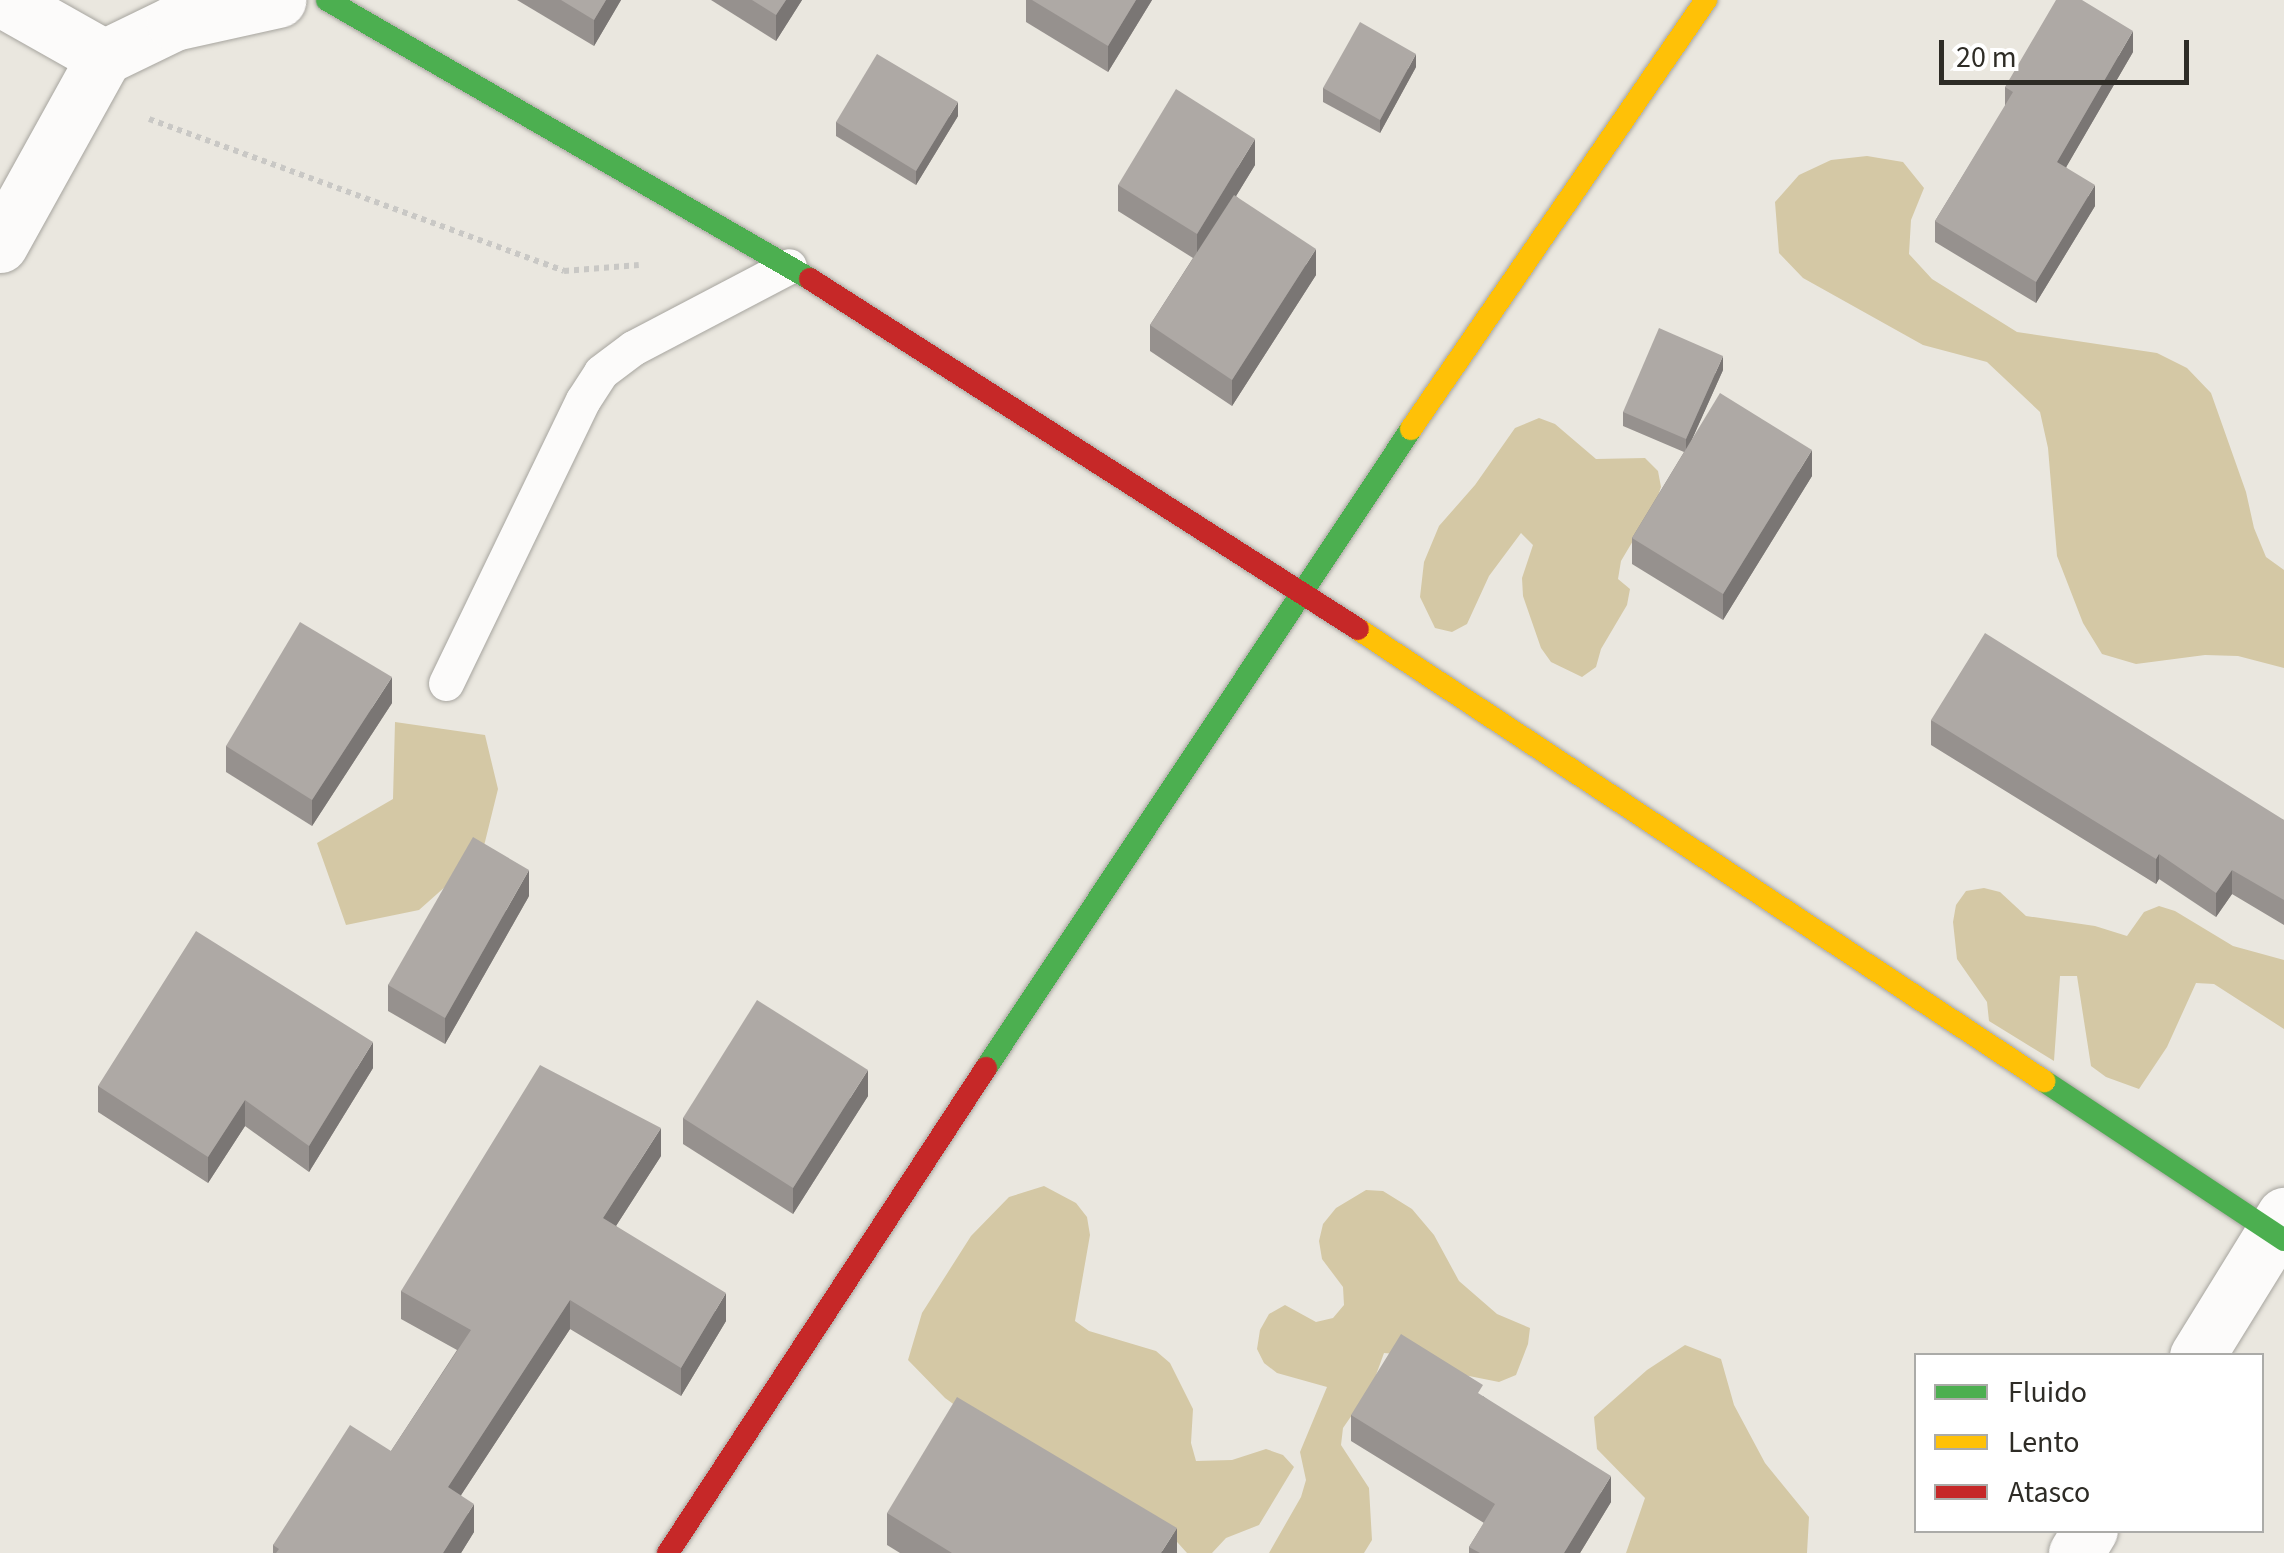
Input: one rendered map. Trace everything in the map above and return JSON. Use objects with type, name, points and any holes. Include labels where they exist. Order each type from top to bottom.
[{"type":"street","points":[[3,0],[94,76]]},
{"type":"street","points":[[0,245],[94,76],[174,22],[278,0]]},
{"type":"street","points":[[327,0],[789,266],[1300,590],[2280,1229],[2199,1353]]},
{"type":"street","points":[[668,1553],[1300,590],[1706,0]]},
{"type":"lane","points":[[446,683],[583,400],[601,372],[632,348],[789,266]]},
{"type":"path","points":[[94,76],[564,271],[658,264]]},
{"type":"shaded area","points":[[1867,156],[1903,162],[1924,188],[1911,220],[1909,254],[1932,279],[2017,332],[2157,353],[2187,368],[2211,393],[2246,492],[2254,528],[2266,557],[2284,570],[2284,668],[2238,656],[2205,655],[2136,664],[2102,654],[2083,623],[2057,556],[2048,448],[2040,412],[1987,362],[1923,345],[1803,278],[1779,253],[1775,202],[1799,175],[1831,160]]},
{"type":"shaded area","points":[[1539,418],[1555,424],[1596,459],[1645,458],[1658,471],[1661,487],[1621,561],[1618,579],[1630,589],[1627,605],[1601,649],[1596,667],[1582,677],[1551,662],[1541,648],[1523,596],[1522,578],[1533,545],[1521,533],[1489,576],[1467,624],[1452,632],[1435,628],[1420,597],[1424,562],[1439,526],[1475,485],[1515,428]]},
{"type":"shaded area","points":[[395,722],[485,735],[498,789],[482,854],[419,910],[346,925],[317,843],[393,799]]},
{"type":"shaded area","points":[[1984,888],[2000,892],[2026,916],[2095,926],[2127,936],[2144,912],[2159,906],[2175,911],[2233,946],[2284,960],[2284,1029],[2214,984],[2196,983],[2167,1047],[2139,1089],[2106,1077],[2091,1066],[2077,976],[2060,976],[2054,1061],[1989,1021],[1987,1002],[1957,959],[1953,922],[1956,905],[1966,891]]},
{"type":"shaded area","points":[[1044,1186],[1076,1203],[1087,1217],[1090,1235],[1075,1321],[1089,1331],[1156,1351],[1170,1363],[1193,1409],[1191,1443],[1196,1461],[1232,1460],[1266,1449],[1283,1455],[1294,1467],[1259,1525],[1226,1538],[1212,1553],[1187,1553],[1169,1533],[974,1419],[945,1398],[908,1360],[922,1313],[971,1236],[1009,1197]]},
{"type":"shaded area","points":[[1366,1190],[1383,1191],[1412,1209],[1434,1235],[1459,1281],[1497,1314],[1530,1328],[1528,1344],[1516,1375],[1499,1382],[1464,1375],[1435,1357],[1384,1353],[1372,1386],[1343,1428],[1341,1445],[1369,1488],[1372,1540],[1364,1553],[1269,1553],[1301,1497],[1306,1480],[1300,1452],[1327,1387],[1277,1373],[1264,1363],[1257,1349],[1260,1330],[1269,1314],[1285,1305],[1316,1322],[1333,1318],[1344,1305],[1343,1287],[1322,1259],[1319,1241],[1323,1224],[1336,1208]]},
{"type":"shaded area","points":[[1685,1345],[1721,1359],[1734,1405],[1765,1463],[1809,1517],[1807,1553],[1626,1553],[1645,1498],[1597,1449],[1594,1417],[1647,1370]]},
{"type":"building","points":[[561,0],[606,0],[594,20]]},
{"type":"building","points":[[752,0],[786,0],[776,15]]},
{"type":"building","points":[[1032,0],[1136,0],[1108,46]]},
{"type":"building","points":[[2056,0],[2082,0],[2133,31],[2057,162],[2095,185],[2036,282],[1935,221],[2013,92],[2005,87]]},
{"type":"building","points":[[1360,22],[1416,54],[1380,120],[1323,88]]},
{"type":"building","points":[[877,54],[958,102],[916,171],[836,122]]},
{"type":"building","points":[[1176,89],[1255,139],[1197,234],[1118,185]]},
{"type":"building","points":[[1234,195],[1316,249],[1232,380],[1150,325]]},
{"type":"building","points":[[1659,328],[1723,356],[1686,439],[1623,412]]},
{"type":"building","points":[[1720,393],[1812,450],[1723,594],[1632,538]]},
{"type":"building","points":[[300,622],[392,677],[312,800],[226,746]]},
{"type":"building","points":[[1985,633],[2284,820],[2284,900],[2232,870],[2216,893],[2159,854],[2156,859],[1931,720]]},
{"type":"building","points":[[473,837],[529,870],[445,1018],[388,985]]},
{"type":"building","points":[[196,931],[373,1042],[309,1146],[245,1100],[208,1157],[98,1086]]},
{"type":"building","points":[[757,1000],[868,1070],[793,1188],[683,1118]]},
{"type":"building","points":[[540,1065],[661,1128],[603,1218],[726,1293],[681,1368],[570,1300],[448,1487],[474,1504],[443,1553],[276,1553],[279,1549],[273,1545],[350,1425],[391,1451],[471,1330],[401,1291]]},
{"type":"building","points":[[1401,1334],[1483,1385],[1478,1393],[1611,1476],[1564,1553],[1480,1553],[1469,1547],[1495,1504],[1351,1415]]},
{"type":"building","points":[[957,1397],[1177,1528],[1161,1553],[952,1553],[887,1513]]},
{"type":"traffic: fast","points":[[327,0],[810,279]]},
{"type":"traffic: fast","points":[[986,1068],[1411,429]]},
{"type":"traffic: fast","points":[[2044,1081],[2284,1240]]},
{"type":"traffic: slow","points":[[1411,429],[1706,0]]},
{"type":"traffic: slow","points":[[1358,629],[2044,1081]]},
{"type":"traffic: jam","points":[[810,279],[1358,629]]},
{"type":"traffic: jam","points":[[668,1553],[986,1068]]}]
